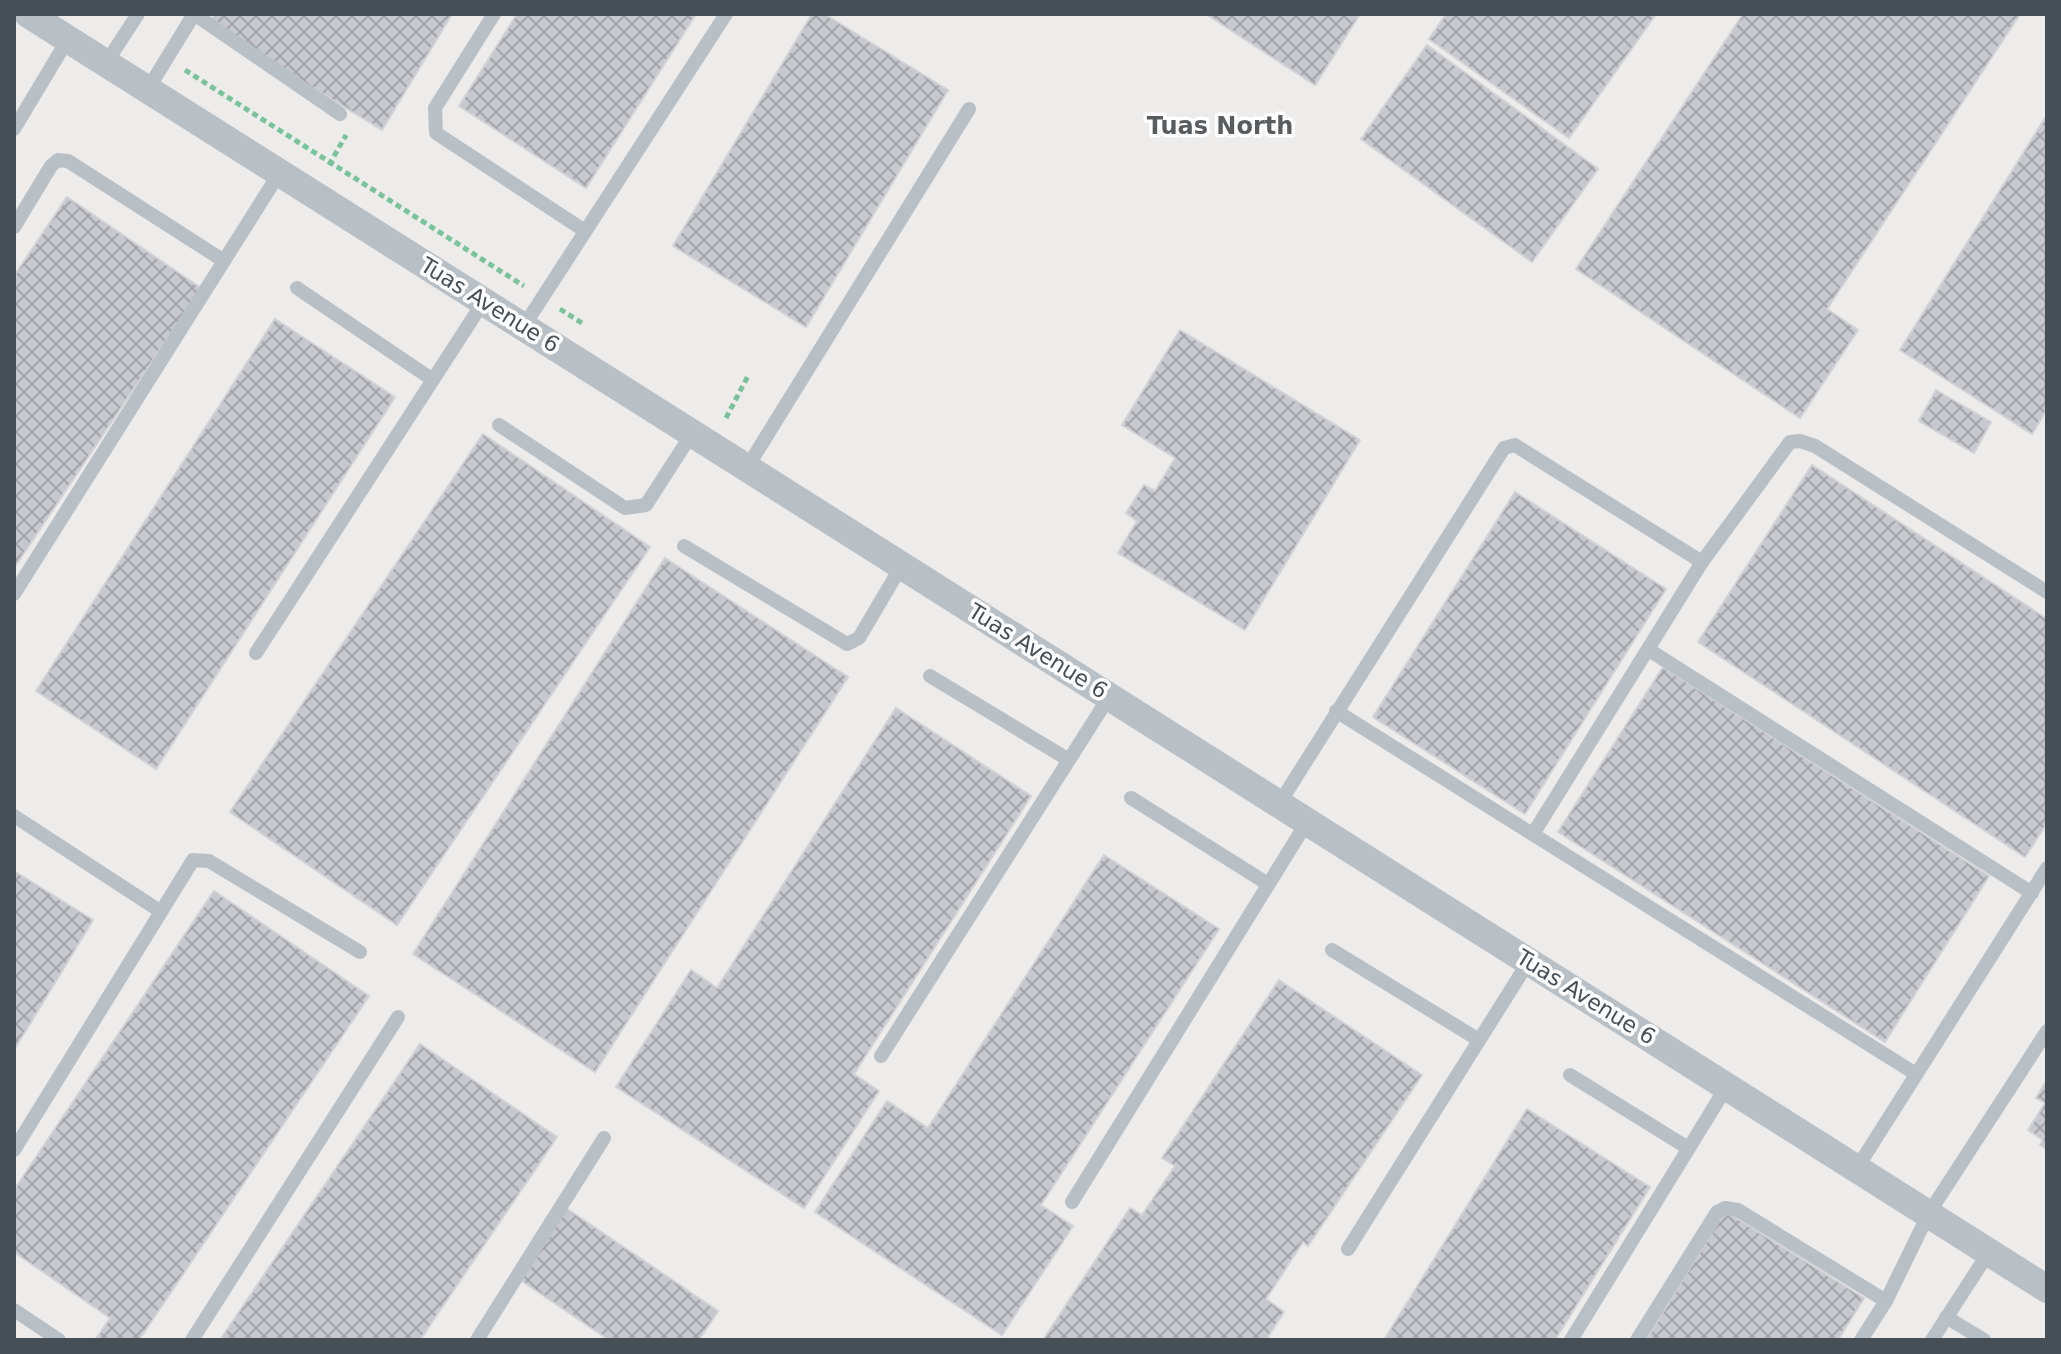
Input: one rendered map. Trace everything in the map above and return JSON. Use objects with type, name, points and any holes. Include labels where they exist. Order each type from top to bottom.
[{"type":"street","name":"Tuas Avenue 6","points":[[28,14],[2047,1289]]},
{"type":"lane","points":[[106,63],[138,14]]},
{"type":"lane","points":[[148,89],[194,14],[340,114]]},
{"type":"lane","points":[[494,14],[435,108],[436,133],[585,231]]},
{"type":"lane","points":[[524,326],[726,14]]},
{"type":"lane","points":[[15,123],[68,39]]},
{"type":"lane","points":[[748,466],[969,109]]},
{"type":"lane","points":[[14,227],[51,166],[58,160],[68,161],[224,261]]},
{"type":"lane","points":[[14,594],[280,172]]},
{"type":"lane","points":[[297,288],[433,380]]},
{"type":"lane","points":[[256,653],[484,301]]},
{"type":"lane","points":[[499,425],[625,508],[646,505],[702,438]]},
{"type":"lane","points":[[1533,834],[1702,562],[1790,442],[1800,441],[1815,446],[2047,592]]},
{"type":"lane","points":[[1279,804],[1504,448],[1515,445],[1702,562]]},
{"type":"lane","points":[[684,546],[847,644],[859,638],[902,565]]},
{"type":"lane","points":[[1649,650],[2032,893]]},
{"type":"lane","points":[[930,676],[1069,760]]},
{"type":"lane","points":[[881,1056],[1109,697]]},
{"type":"lane","points":[[1336,711],[1916,1074]]},
{"type":"lane","points":[[1131,798],[1268,884]]},
{"type":"lane","points":[[14,816],[160,911]]},
{"type":"lane","points":[[1072,1202],[1307,822]]},
{"type":"lane","points":[[14,1150],[187,864],[202,859],[360,952]]},
{"type":"lane","points":[[1857,1168],[2047,868]]},
{"type":"lane","points":[[1332,950],[1479,1040]]},
{"type":"lane","points":[[1348,1249],[1529,961]]},
{"type":"lane","points":[[192,1340],[398,1017]]},
{"type":"lane","points":[[1861,1340],[1886,1301],[1929,1213],[2047,1031]]},
{"type":"lane","points":[[1570,1075],[1688,1148]]},
{"type":"lane","points":[[1571,1340],[1727,1086]]},
{"type":"lane","points":[[477,1340],[604,1138]]},
{"type":"lane","points":[[1637,1340],[1717,1212],[1725,1208],[1738,1210],[1886,1301]]},
{"type":"lane","points":[[1932,1340],[1989,1252]]},
{"type":"lane","points":[[14,1310],[59,1340]]},
{"type":"lane","points":[[1946,1317],[1984,1340]]},
{"type":"path","points":[[313,194],[352,126]]},
{"type":"path","points":[[702,438],[749,374]]},
{"type":"building","points":[[215,14],[452,14],[382,130],[209,24]]},
{"type":"building","points":[[517,14],[696,14],[586,188],[459,106]]},
{"type":"building","points":[[812,14],[824,14],[948,90],[806,327],[673,246]]},
{"type":"building","points":[[1206,14],[1360,14],[1315,85]]},
{"type":"building","points":[[1446,14],[1656,14],[1569,138],[1429,39]]},
{"type":"building","points":[[1743,14],[2020,14],[1827,309],[1858,330],[1800,418],[1576,269]]},
{"type":"building","points":[[1427,45],[1598,169],[1532,262],[1361,139]]},
{"type":"building","points":[[2047,115],[2047,409],[2032,434],[1900,350]]},
{"type":"building","points":[[67,197],[201,288],[14,568],[14,276]]},
{"type":"building","points":[[275,319],[395,397],[156,769],[36,691]]},
{"type":"building","points":[[1180,330],[1360,440],[1245,630],[1118,553],[1137,521],[1126,513],[1144,485],[1155,491],[1175,458],[1122,425]]},
{"type":"building","points":[[1936,390],[1991,422],[1974,453],[1919,421]]},
{"type":"building","points":[[483,434],[650,547],[397,925],[230,812]]},
{"type":"building","points":[[1812,465],[2047,619],[2047,823],[2025,857],[1698,642]]},
{"type":"building","points":[[1515,492],[1666,589],[1525,814],[1373,717]]},
{"type":"building","points":[[665,558],[848,677],[595,1072],[413,954]]},
{"type":"building","points":[[1663,667],[1989,876],[1885,1042],[1558,832]]},
{"type":"building","points":[[896,708],[1031,796],[854,1074],[879,1091],[804,1208],[616,1087],[691,970],[717,988]]},
{"type":"building","points":[[1104,855],[1219,929],[1041,1205],[1073,1226],[1002,1335],[815,1212],[887,1101],[928,1128]]},
{"type":"building","points":[[14,871],[93,920],[14,1050]]},
{"type":"building","points":[[214,891],[369,996],[139,1340],[95,1340],[110,1318],[14,1252],[14,1190]]},
{"type":"building","points":[[1279,980],[1422,1075],[1308,1246],[1303,1242],[1266,1299],[1284,1312],[1266,1340],[1043,1340],[1130,1208],[1142,1215],[1175,1166],[1162,1158]]},
{"type":"building","points":[[420,1044],[557,1137],[420,1340],[220,1340]]},
{"type":"building","points":[[2047,1080],[2047,1149],[2040,1145],[2043,1140],[2028,1130],[2045,1103],[2036,1098]]},
{"type":"building","points":[[1527,1109],[1650,1187],[1555,1340],[1384,1340]]},
{"type":"building","points":[[566,1208],[718,1311],[699,1340],[609,1340],[519,1279]]},
{"type":"building","points":[[1725,1211],[1864,1298],[1838,1340],[1646,1340]]},
{"type":"district","name":"Tuas North","points":[[1220,126]]}]
